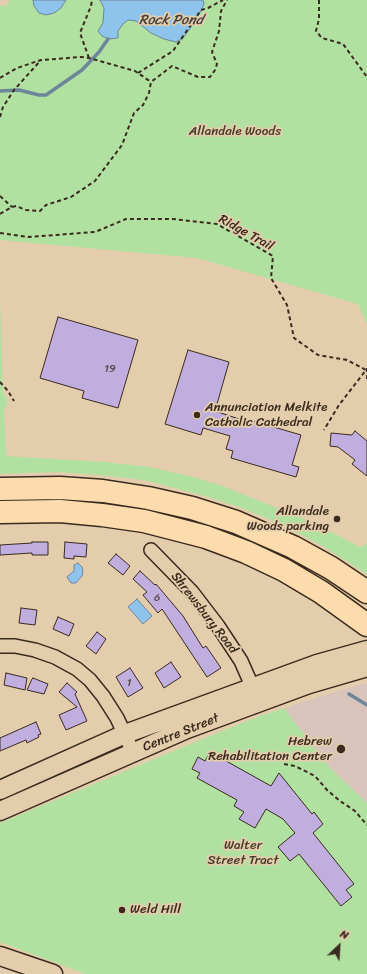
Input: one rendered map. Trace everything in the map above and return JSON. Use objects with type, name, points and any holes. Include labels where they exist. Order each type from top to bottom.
[{"type":"highway","points":[[0,489],[60,488],[104,491],[148,498],[192,508],[236,522],[293,548],[331,568],[367,592]]},
{"type":"highway","points":[[0,512],[60,512],[102,515],[144,521],[206,537],[246,552],[284,570],[322,592],[367,625]]},
{"type":"main road","name":"Centre Street","points":[[0,811],[35,797],[187,729],[317,664],[367,650]]},
{"type":"main road","name":"Centre Street","points":[[0,790],[125,734],[256,695],[309,684],[367,667]]},
{"type":"main road","points":[[27,778],[35,797]]},
{"type":"main road","points":[[0,956],[53,974]]},
{"type":"street","name":"Shrewsbury Road","points":[[151,550],[192,592],[218,626],[241,661],[256,695]]},
{"type":"street","points":[[0,646],[15,646],[36,650],[55,657],[77,669],[90,680],[103,696],[117,718],[133,752]]},
{"type":"path","points":[[89,58],[80,33],[92,0]]},
{"type":"path","points":[[138,73],[173,51],[201,10],[208,8],[222,0]]},
{"type":"path","points":[[0,214],[16,206],[26,210],[40,211],[46,205],[71,197],[95,181],[122,145],[134,113],[143,105],[149,93],[151,82],[172,66],[198,78],[210,77],[216,70],[217,64],[212,52],[219,31],[221,11],[227,0]]},
{"type":"path","points":[[319,0],[319,19],[316,31],[322,38],[342,44],[367,77]]},
{"type":"path","points":[[0,78],[17,68],[41,60],[89,58],[138,73],[151,82]]},
{"type":"path","points":[[0,117],[3,107],[14,90],[41,60]]},
{"type":"path","points":[[0,196],[12,207]]},
{"type":"path","name":"Ridge Trail","points":[[0,233],[28,237],[95,232],[126,219],[173,219],[218,224],[273,256],[271,278],[287,305],[294,338],[318,355],[347,360],[367,369]]},
{"type":"path","points":[[367,369],[367,380]]},
{"type":"path","points":[[324,430],[342,400],[367,369]]},
{"type":"path","points":[[0,382],[14,401]]},
{"type":"path","points":[[284,764],[295,766],[315,776],[336,797],[355,811],[367,825]]},
{"type":"shaded area","name":"Hebrew Rehabilitation Center","points":[[367,683],[367,803],[330,768],[284,708]]},
{"type":"green space","name":"Allandale Woods","points":[[10,0],[367,0],[367,324],[358,304],[197,258],[0,240],[0,6],[6,6]]},
{"type":"green space","points":[[0,297],[3,392],[7,400],[7,405],[4,409],[6,456],[104,462],[150,467],[220,485],[314,523],[360,547],[367,544],[367,574],[321,545],[283,525],[242,508],[205,496],[144,480],[100,475],[57,472],[0,474]]},
{"type":"green space","name":"Walter Street Tract","points":[[284,708],[330,768],[367,803],[367,974],[86,974],[0,942],[0,823],[205,738]]},
{"type":"water","points":[[33,0],[66,0],[61,8],[54,13],[46,15],[39,13],[34,6]]},
{"type":"water","name":"Rock Pond","points":[[100,0],[203,0],[204,4],[189,30],[182,39],[176,42],[164,39],[151,33],[136,21],[128,20],[118,31],[118,38],[108,39],[102,36],[98,31],[103,23],[104,8]]},
{"type":"water","points":[[78,563],[82,567],[82,576],[76,583],[71,583],[67,577],[74,571],[74,565]]},
{"type":"water","points":[[137,599],[152,616],[143,624],[128,607]]},
{"type":"building","points":[[58,317],[138,340],[118,408],[82,398],[84,391],[40,378]]},
{"type":"building","name":"Annunciation Melkite Catholic Cathedral","points":[[188,350],[229,362],[215,411],[242,420],[243,418],[301,435],[292,465],[299,467],[296,477],[231,458],[233,451],[226,449],[230,436],[203,428],[201,435],[165,424]]},
{"type":"building","points":[[355,431],[367,441],[367,476],[352,464],[355,460],[338,447],[330,446],[331,433],[352,435]]},
{"type":"building","points":[[48,542],[48,555],[32,555],[32,553],[0,555],[0,545]]},
{"type":"building","points":[[65,542],[87,544],[86,557],[74,556],[74,559],[64,558]]},
{"type":"building","points":[[116,554],[130,566],[123,575],[108,563]]},
{"type":"building","points":[[140,571],[155,585],[156,584],[183,616],[203,648],[206,646],[221,668],[207,677],[162,609],[158,613],[143,595],[147,592],[133,579]]},
{"type":"building","points":[[21,608],[37,610],[35,625],[19,623]]},
{"type":"building","points":[[58,617],[74,624],[69,636],[53,629]]},
{"type":"building","points":[[97,632],[106,639],[96,654],[86,646]]},
{"type":"building","points":[[171,662],[181,677],[164,688],[155,673]]},
{"type":"building","points":[[130,668],[143,688],[128,697],[116,677]]},
{"type":"building","points":[[6,673],[27,678],[25,690],[4,685]]},
{"type":"building","points":[[33,678],[48,684],[44,694],[27,690]]},
{"type":"building","points":[[67,683],[77,692],[75,694],[87,721],[66,730],[59,715],[77,707],[59,692]]},
{"type":"building","points":[[36,722],[41,734],[38,735],[39,737],[27,743],[26,740],[0,751],[0,738]]},
{"type":"building","points":[[210,752],[271,786],[279,773],[312,814],[314,812],[323,824],[313,833],[354,884],[346,890],[352,897],[341,906],[299,854],[290,861],[278,847],[295,833],[283,819],[266,809],[255,828],[239,819],[244,812],[234,806],[237,800],[197,778],[200,773],[192,769],[198,757],[205,761]]},
{"type":"waterway","points":[[0,91],[19,90],[39,95],[46,95],[82,70],[99,52],[108,39]]},
{"type":"waterway","points":[[349,694],[367,705]]},
{"type":"place","name":"Annunciation Melkite Catholic Cathedral","points":[[197,415]]},
{"type":"place","name":"Allandale Woods parking","points":[[337,519]]},
{"type":"place","name":"Hebrew Rehabilitation Center","points":[[341,749]]},
{"type":"place","name":"Weld Hill","points":[[122,910]]}]
